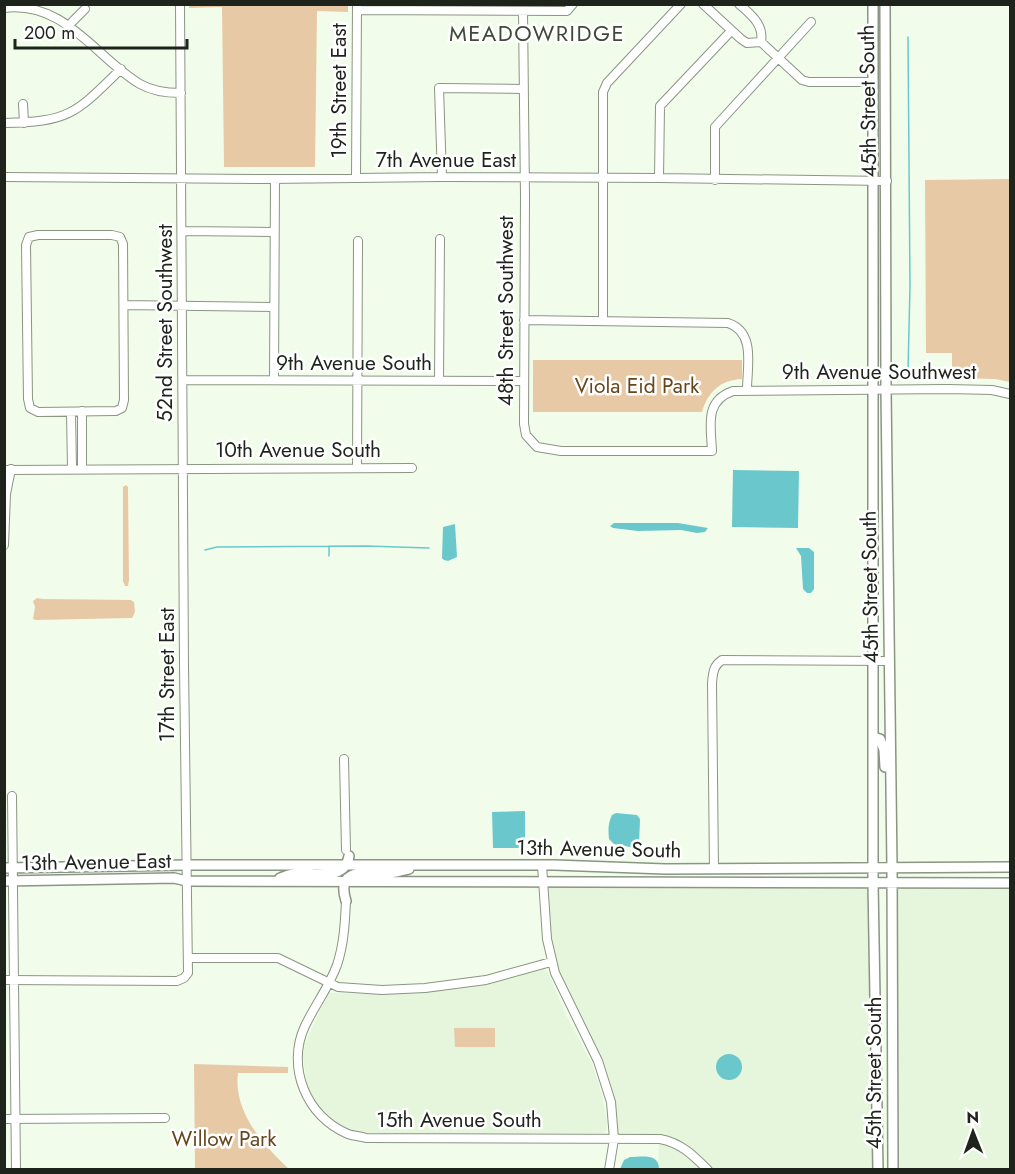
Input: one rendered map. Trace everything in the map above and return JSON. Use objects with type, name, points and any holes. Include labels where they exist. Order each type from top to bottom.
[{"type":"main road","name":"45th Street South","points":[[873,4],[873,883],[878,1170]]},
{"type":"main road","name":"45th Street South","points":[[885,4],[893,1170]]},
{"type":"main road","points":[[872,453],[877,479],[877,512],[882,522],[887,525]]},
{"type":"main road","points":[[873,524],[879,527],[881,532],[884,581],[888,597]]},
{"type":"main road","points":[[873,692],[879,732],[883,736],[891,736]]},
{"type":"main road","points":[[873,736],[880,739],[884,750],[891,810]]},
{"type":"main road","points":[[328,865],[347,857]]},
{"type":"main road","points":[[187,865],[328,865],[338,863],[347,857]]},
{"type":"main road","points":[[187,881],[272,881],[292,874],[336,873],[347,857]]},
{"type":"main road","name":"13th Avenue South","points":[[347,857],[364,866],[1011,867]]},
{"type":"main road","name":"13th Avenue East","points":[[9,868],[187,865]]},
{"type":"main road","points":[[346,901],[343,885],[348,878],[358,873],[393,873],[421,866]]},
{"type":"main road","points":[[641,881],[652,878],[705,877],[711,875],[714,868]]},
{"type":"main road","points":[[973,883],[1011,877]]},
{"type":"main road","name":"13th Avenue East","points":[[9,881],[174,878],[187,881]]},
{"type":"main road","name":"13th Avenue South","points":[[272,881],[317,881],[343,885],[362,881],[1011,883]]},
{"type":"main road","points":[[346,901],[352,887],[362,881]]},
{"type":"main road","points":[[875,954],[880,984],[882,1029],[891,1036]]},
{"type":"main road","points":[[877,1036],[881,1037],[887,1046],[888,1102],[892,1111]]},
{"type":"main road","points":[[878,1115],[886,1117],[887,1141],[892,1157]]},
{"type":"street","points":[[180,4],[182,177]]},
{"type":"street","points":[[357,7],[567,11],[573,4]]},
{"type":"street","points":[[603,321],[603,92],[607,83],[681,4]]},
{"type":"street","points":[[703,4],[747,43],[761,42],[802,80],[809,82],[873,82]]},
{"type":"street","points":[[739,4],[759,23],[761,42]]},
{"type":"street","points":[[4,8],[14,5],[36,5],[55,12],[72,22],[140,84],[155,90],[181,93]]},
{"type":"street","name":"19th Street East","points":[[356,178],[357,7]]},
{"type":"street","points":[[72,22],[85,9]]},
{"type":"street","name":"48th Street Southwest","points":[[523,11],[524,430],[531,442],[544,450],[633,450]]},
{"type":"street","points":[[715,180],[714,127],[811,22]]},
{"type":"street","points":[[659,178],[660,106],[731,31]]},
{"type":"street","points":[[4,123],[46,121],[66,116],[83,106],[121,69]]},
{"type":"street","points":[[442,177],[440,88],[523,89]]},
{"type":"street","points":[[23,104],[24,123]]},
{"type":"street","name":"7th Avenue East","points":[[4,177],[274,179],[442,177],[887,181]]},
{"type":"street","name":"52nd Street Southwest","points":[[182,177],[184,468]]},
{"type":"street","points":[[274,179],[274,380]]},
{"type":"street","points":[[182,231],[274,232]]},
{"type":"street","points":[[112,235],[120,237],[123,244],[124,305],[124,400],[122,408],[116,411],[38,412],[30,408],[28,399],[27,245],[29,237],[112,235]]},
{"type":"street","points":[[439,381],[440,239]]},
{"type":"street","points":[[357,468],[358,241]]},
{"type":"street","points":[[124,305],[274,307]]},
{"type":"street","points":[[524,320],[716,322],[735,325],[746,339],[747,390]]},
{"type":"street","name":"9th Avenue South","points":[[183,380],[524,381]]},
{"type":"street","name":"9th Avenue Southwest","points":[[633,450],[712,450],[713,407],[724,394],[733,391],[992,390],[1011,394]]},
{"type":"street","points":[[71,411],[72,469]]},
{"type":"street","points":[[81,469],[82,411]]},
{"type":"street","name":"17th Street East","points":[[184,468],[188,958]]},
{"type":"street","name":"10th Avenue South","points":[[8,470],[412,468]]},
{"type":"street","points":[[4,546],[8,470]]},
{"type":"street","points":[[714,868],[713,669],[722,660],[889,661]]},
{"type":"street","points":[[344,759],[347,857]]},
{"type":"street","points":[[12,796],[9,881],[14,981],[16,1170]]},
{"type":"street","points":[[542,865],[545,928],[551,962],[559,985],[598,1061],[610,1102],[614,1139],[609,1170]]},
{"type":"street","name":"15th Avenue South","points":[[346,901],[343,943],[336,968],[304,1027],[298,1053],[297,1068],[300,1082],[312,1104],[324,1119],[348,1134],[366,1138],[660,1139],[685,1148],[708,1170]]},
{"type":"street","points":[[4,981],[162,980],[184,978],[188,973],[188,958],[278,958],[329,983],[345,988],[425,988],[486,980],[551,962]]},
{"type":"street","points":[[4,1057],[15,1057]]},
{"type":"street","points":[[4,1119],[165,1118]]},
{"type":"shaded area","points":[[893,884],[1010,885],[1010,1169],[897,1169]]},
{"type":"shaded area","points":[[547,885],[870,885],[876,1169],[712,1169],[684,1142],[662,1135],[616,1134],[615,1100],[599,1056],[554,965],[549,929]]},
{"type":"shaded area","points":[[544,969],[548,972],[566,1015],[593,1066],[602,1094],[607,1122],[604,1133],[383,1134],[362,1132],[345,1128],[335,1122],[315,1102],[307,1086],[303,1056],[306,1040],[329,993],[387,994],[448,989],[494,982]]},
{"type":"shaded area","points":[[659,1141],[677,1147],[702,1169],[658,1170]]},
{"type":"green space","points":[[189,5],[348,5],[348,12],[317,11],[315,167],[224,167],[222,7],[189,8]]},
{"type":"green space","points":[[1010,179],[1010,382],[995,379],[952,378],[952,353],[926,353],[925,180]]},
{"type":"green space","name":"Viola Eid Park","points":[[533,360],[742,360],[742,379],[727,382],[716,388],[702,412],[533,412]]},
{"type":"green space","points":[[126,485],[128,487],[128,586],[125,586],[123,581],[123,487]]},
{"type":"green space","points":[[37,598],[131,600],[134,602],[135,612],[132,618],[36,620],[33,619],[35,607],[33,601]]},
{"type":"green space","points":[[454,1028],[495,1028],[495,1047],[455,1047]]},
{"type":"green space","name":"Willow Park","points":[[194,1064],[288,1067],[288,1073],[238,1073],[238,1087],[240,1101],[252,1126],[269,1149],[289,1169],[195,1169]]},
{"type":"water","points":[[733,470],[799,471],[798,528],[732,527]]},
{"type":"water","points":[[614,523],[678,523],[708,528],[705,532],[697,533],[681,530],[638,531],[610,526]]},
{"type":"water","points":[[455,524],[457,557],[448,561],[442,558],[443,527]]},
{"type":"water","points":[[796,548],[809,548],[814,552],[814,589],[811,593],[803,589],[801,556]]},
{"type":"water","points":[[525,811],[525,848],[493,848],[492,812]]},
{"type":"water","points":[[616,813],[637,815],[640,819],[639,845],[636,848],[614,844],[609,839],[610,821],[612,815]]},
{"type":"water","points":[[729,1054],[738,1058],[742,1067],[738,1076],[729,1080],[720,1076],[716,1067],[720,1058]]},
{"type":"water","points":[[630,1157],[653,1158],[659,1169],[620,1169],[624,1160]]},
{"type":"waterway","points":[[908,37],[910,286],[908,371]]},
{"type":"waterway","points":[[329,546],[329,556]]},
{"type":"waterway","points":[[205,550],[217,547],[429,548]]},
{"type":"district","name":"MEADOWRIDGE","points":[[537,33]]}]
